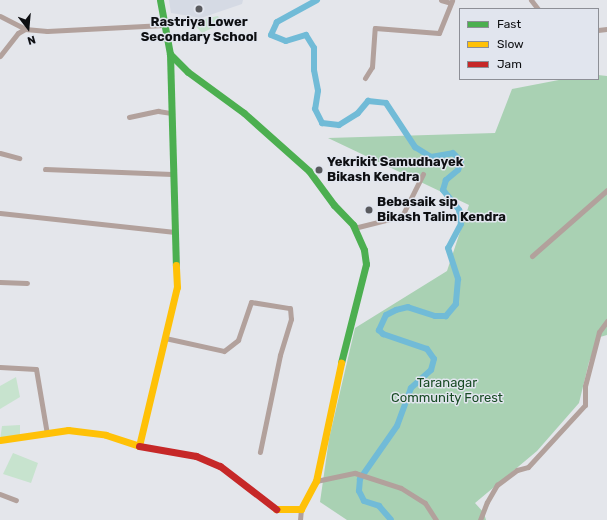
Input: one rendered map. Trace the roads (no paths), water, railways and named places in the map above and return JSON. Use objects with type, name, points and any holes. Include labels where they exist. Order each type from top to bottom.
[{"type":"street","points":[[139,446],[177,287],[170,113],[172,89],[170,54],[160,0]]},
{"type":"street","points":[[365,78],[372,67],[375,28],[439,33],[452,1],[441,0]]},
{"type":"street","points":[[531,0],[537,8]]},
{"type":"street","points":[[0,16],[25,29],[47,31],[164,25]]},
{"type":"street","points":[[0,56],[18,33],[25,29]]},
{"type":"street","points":[[170,54],[188,72],[244,114],[309,171],[354,228],[364,250],[366,264],[334,391],[316,481],[301,509],[300,520]]},
{"type":"street","points":[[128,116],[158,111],[170,113]]},
{"type":"street","points":[[0,153],[19,158]]},
{"type":"street","points":[[45,169],[172,174]]},
{"type":"street","points":[[354,228],[402,216],[423,174]]},
{"type":"street","points":[[532,256],[607,190]]},
{"type":"street","points":[[0,212],[175,232]]},
{"type":"street","points":[[0,282],[27,283]]},
{"type":"street","points":[[165,338],[224,351],[238,340],[250,302],[290,308],[291,319],[280,355],[260,452]]},
{"type":"street","points":[[480,520],[486,502],[497,484],[516,470],[528,467],[585,405],[585,386],[599,332],[607,321]]},
{"type":"street","points":[[0,367],[36,369],[48,434]]},
{"type":"street","points":[[0,440],[68,430],[106,435],[139,446],[196,456],[220,466],[276,509],[301,509]]},
{"type":"street","points":[[316,481],[355,473],[401,488],[425,504],[436,520]]},
{"type":"street","points":[[0,494],[16,500]]},
{"type":"waterway","points":[[317,0],[277,22],[271,35],[286,41],[306,35],[314,48],[314,70],[318,91],[315,109],[322,123],[339,125],[358,113],[368,101],[386,103],[415,147],[431,157],[453,153],[461,161],[458,170],[446,180],[443,190],[459,210],[461,224],[448,248],[458,279],[456,304],[446,316],[435,316],[408,307],[396,310],[386,315],[379,330],[383,334],[427,349],[434,359],[431,370],[411,388],[397,426],[360,479],[359,491],[364,501],[379,506],[391,520]]},
{"type":"place","name":"Rastriya Lower Secondary School","points":[[199,9]]},
{"type":"place","name":"Yekrikit Samudhayek Bikash Kendra","points":[[319,170]]},
{"type":"place","name":"Bebasaik sip Bikash Talim Kendra","points":[[369,210]]},
{"type":"park label","name":"Taranagar Community Forest","points":[[447,392]]}]
